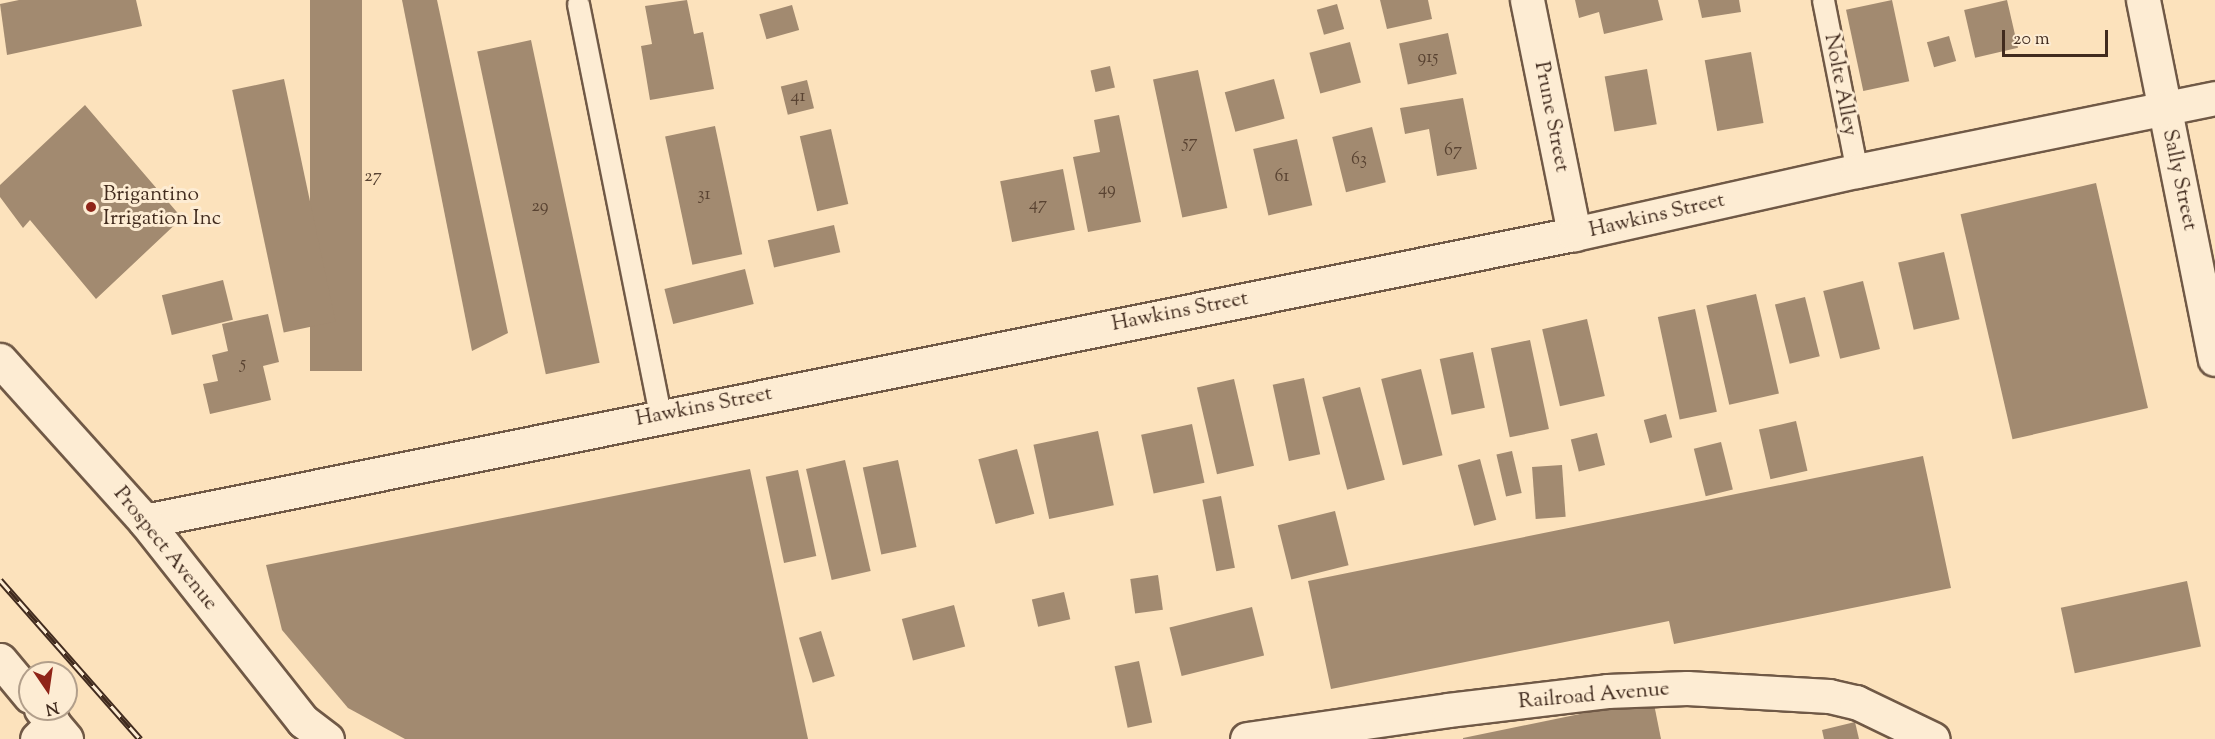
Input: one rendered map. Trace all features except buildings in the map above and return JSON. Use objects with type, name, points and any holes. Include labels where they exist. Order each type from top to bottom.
[{"type":"street","name":"Prune Street","points":[[1527,0],[1574,234]]},
{"type":"street","name":"Sally Street","points":[[2143,0],[2215,359]]},
{"type":"street","name":"Hawkins Street","points":[[145,521],[1574,234],[1857,171],[2215,98]]},
{"type":"street","name":"Prospect Avenue","points":[[0,360],[145,521],[303,720],[327,739]]},
{"type":"street","points":[[0,660],[18,682]]},
{"type":"street","name":"Railroad Avenue","points":[[1247,739],[1459,709],[1607,692],[1687,688],[1829,696],[1856,702],[1934,739]]},
{"type":"lane","name":"Nolte Alley","points":[[1823,0],[1857,171]]},
{"type":"lane","points":[[578,4],[660,416]]},
{"type":"railway","points":[[0,580],[140,739]]},
{"type":"place","name":"Brigantino Irrigation Inc","points":[[91,207]]}]
